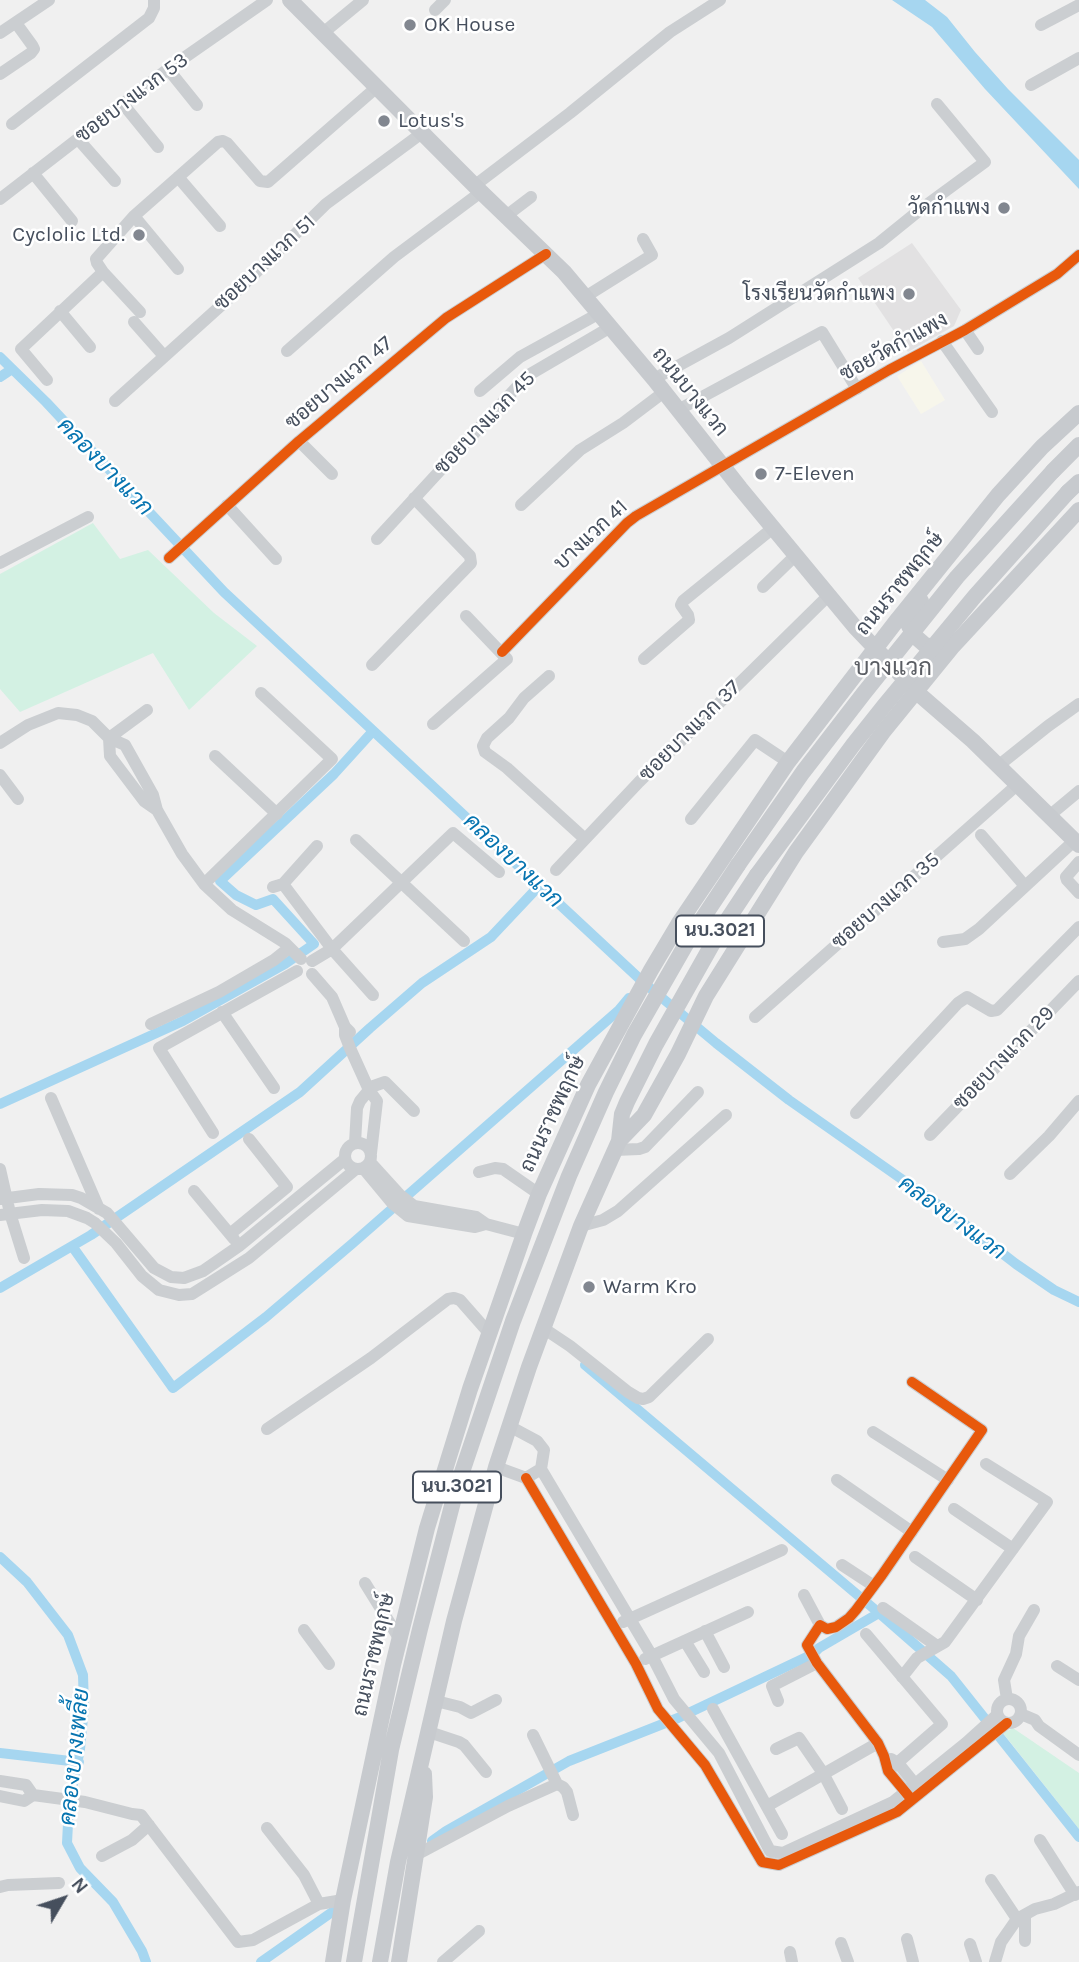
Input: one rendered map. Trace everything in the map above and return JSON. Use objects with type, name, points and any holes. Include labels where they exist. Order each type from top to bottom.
[{"type":"main road","name":"ถนนบางแวก","points":[[290,0],[477,189],[546,254],[585,297],[828,596],[875,648],[1077,843]]},
{"type":"main road","name":"ถนนราชพฤกษ์","points":[[333,1962],[343,1900],[376,1744],[427,1528],[489,1333],[538,1195],[587,1085],[651,970],[706,881],[788,762],[998,495],[1042,447],[1079,414]]},
{"type":"main road","name":"ถนนราชพฤกษ์","points":[[354,1962],[391,1750],[419,1629],[456,1490],[513,1321],[569,1176],[606,1092],[634,1035],[689,939],[803,772],[957,577],[1079,445]]},
{"type":"main road","name":"นบ.3021","points":[[380,1962],[398,1862],[469,1564],[496,1466],[581,1226],[617,1146],[622,1114],[627,1102],[656,1044],[718,934],[757,875],[884,706],[999,568],[1074,487]]},
{"type":"main road","name":"นบ.3021","points":[[617,1146],[644,1115],[706,996],[796,852],[883,732],[916,690],[1079,510]]},
{"type":"main road","points":[[938,570],[911,619],[909,626],[917,638],[925,645],[935,647],[947,642],[985,612]]},
{"type":"main road","points":[[836,698],[855,693],[870,698],[881,711],[883,732]]},
{"type":"main road","points":[[376,1744],[419,1629]]},
{"type":"main road","name":"นบ.3021","points":[[399,1962],[425,1797],[423,1758]]},
{"type":"street","points":[[0,33],[49,0]]},
{"type":"street","points":[[12,124],[149,18],[154,8],[154,0]]},
{"type":"street","name":"ซอยบางแวก 53","points":[[0,199],[168,69],[267,0]]},
{"type":"street","points":[[323,33],[363,0]]},
{"type":"street","points":[[435,10],[445,0]]},
{"type":"street","points":[[287,351],[394,257],[570,113],[670,32],[720,0]]},
{"type":"street","points":[[1041,25],[1079,5]]},
{"type":"street","points":[[0,74],[34,49],[16,23]]},
{"type":"street","points":[[1031,85],[1079,58]]},
{"type":"street","points":[[168,69],[197,105]]},
{"type":"street","points":[[164,356],[103,272],[97,263],[97,256],[134,216],[218,142],[227,143],[260,181],[268,182],[377,87]]},
{"type":"street","points":[[123,104],[158,146]]},
{"type":"street","points":[[521,505],[580,450],[623,422],[659,386],[879,243],[985,162],[937,104]]},
{"type":"street","name":"ซอยบางแวก 51","points":[[116,401],[236,292],[326,204],[422,133]]},
{"type":"street","points":[[78,139],[115,181]]},
{"type":"street","points":[[33,173],[72,221]]},
{"type":"street","points":[[178,177],[220,226]]},
{"type":"street","points":[[506,216],[531,197]]},
{"type":"street","points":[[134,216],[178,269]]},
{"type":"street","points":[[585,297],[652,255],[643,239]]},
{"type":"street","name":"ซอยบางแวก 47","points":[[169,558],[299,441],[446,318],[546,254]]},
{"type":"street","name":"ซอยวัดกำแพง","points":[[723,466],[965,330],[1057,274],[1079,255]]},
{"type":"street","points":[[47,380],[21,349],[103,272]]},
{"type":"street","points":[[60,311],[90,347]]},
{"type":"street","points":[[480,391],[520,357],[598,314]]},
{"type":"street","name":"ซอยบางแวก 45","points":[[377,539],[527,376],[609,328]]},
{"type":"street","points":[[965,330],[978,349]]},
{"type":"street","points":[[678,410],[822,332],[857,389]]},
{"type":"street","points":[[942,341],[992,412]]},
{"type":"street","points":[[299,441],[332,474]]},
{"type":"street","name":"บางแวก 41","points":[[433,724],[507,659],[502,652],[627,523],[723,466]]},
{"type":"street","points":[[372,665],[471,563],[470,556],[414,498]]},
{"type":"street","points":[[228,505],[276,559]]},
{"type":"street","points":[[0,563],[88,517]]},
{"type":"street","points":[[644,659],[689,620],[681,606],[683,601],[773,528]]},
{"type":"street","points":[[763,587],[795,556]]},
{"type":"street","name":"ซอยบางแวก 37","points":[[556,870],[639,782],[828,596]]},
{"type":"street","points":[[466,616],[502,652]]},
{"type":"street","points":[[549,676],[524,698],[509,718],[487,738],[483,746],[485,752],[507,768],[585,839]]},
{"type":"street","points":[[204,884],[332,759],[261,693]]},
{"type":"street","points":[[998,766],[1079,704]]},
{"type":"street","points":[[109,738],[148,710]]},
{"type":"street","points":[[0,743],[28,725],[58,713],[77,715],[92,721],[109,738],[125,745],[182,854],[204,884],[232,910],[289,947],[332,997],[368,1089],[377,1101],[365,1163],[248,1258],[192,1294],[179,1295],[159,1290],[142,1276],[103,1211],[51,1098]]},
{"type":"street","points":[[109,738],[110,756],[144,801],[157,810]]},
{"type":"street","points":[[691,819],[755,740],[788,762]]},
{"type":"street","points":[[215,756],[277,814]]},
{"type":"street","points":[[122,772],[136,763]]},
{"type":"street","points":[[0,775],[18,799]]},
{"type":"street","name":"ซอยบางแวก 35","points":[[755,1017],[1017,785]]},
{"type":"street","points":[[1049,816],[1079,792]]},
{"type":"street","points":[[213,1133],[159,1048],[306,966],[332,948],[453,833],[499,872]]},
{"type":"street","points":[[981,835],[1025,886]]},
{"type":"street","points":[[356,840],[464,941]]},
{"type":"street","points":[[943,942],[958,941],[971,935],[1077,843]]},
{"type":"street","points":[[317,846],[278,885],[373,995]]},
{"type":"street","points":[[1079,862],[1066,877],[1079,893]]},
{"type":"street","points":[[856,1113],[958,1003],[967,997],[990,1011],[997,1010],[1079,927]]},
{"type":"street","points":[[151,1024],[219,992],[274,960],[289,947]]},
{"type":"street","name":"ซอยบางแวก 29","points":[[930,1135],[1079,981]]},
{"type":"street","points":[[222,1012],[274,1088]]},
{"type":"street","points":[[355,1143],[357,1108],[368,1089],[386,1082],[414,1111]]},
{"type":"street","points":[[617,1146],[639,1149],[645,1147],[698,1092]]},
{"type":"street","points":[[1010,1174],[1049,1136],[1079,1101]]},
{"type":"street","points":[[581,1226],[603,1220],[618,1211],[726,1115]]},
{"type":"street","points":[[230,1234],[287,1187],[249,1139]]},
{"type":"street","points":[[365,1163],[350,1167],[345,1159],[345,1151],[351,1144],[366,1145],[365,1163],[396,1199],[411,1211],[476,1217],[486,1224],[524,1234]]},
{"type":"street","points":[[5,1214],[42,1210],[68,1211],[96,1223],[122,1240],[154,1268],[171,1277],[184,1278],[203,1271],[239,1245],[345,1159]]},
{"type":"street","points":[[0,1169],[5,1214],[24,1258]]},
{"type":"street","points":[[479,1172],[503,1169],[538,1195]]},
{"type":"street","points":[[194,1191],[248,1258]]},
{"type":"street","points":[[3,1198],[39,1194],[72,1195],[103,1211]]},
{"type":"street","points":[[96,1223],[103,1211]]},
{"type":"street","points":[[267,1429],[371,1358],[448,1299],[460,1300],[489,1333]]},
{"type":"street","points":[[543,1328],[628,1392],[643,1399],[708,1339]]},
{"type":"street","points":[[804,1595],[820,1625],[827,1629],[836,1627],[849,1618],[982,1430],[912,1382]]},
{"type":"street","points":[[509,1426],[537,1440],[544,1450],[541,1469],[652,1656],[674,1699],[719,1753],[770,1851],[783,1853],[913,1792],[1010,1718],[1018,1703],[1007,1699],[997,1706],[1010,1718],[1035,1720],[1039,1726],[1079,1755]]},
{"type":"street","points":[[873,1432],[948,1480]]},
{"type":"street","points":[[902,1677],[917,1658],[945,1643],[1047,1502],[986,1464]]},
{"type":"street","points":[[496,1466],[526,1478],[636,1664],[658,1709],[705,1765],[762,1862],[779,1865],[897,1812],[913,1792]]},
{"type":"street","points":[[526,1478],[541,1469]]},
{"type":"street","points":[[837,1480],[912,1532]]},
{"type":"street","points":[[954,1509],[1013,1549]]},
{"type":"street","points":[[613,1627],[782,1550]]},
{"type":"street","points":[[915,1557],[977,1600]]},
{"type":"street","points":[[842,1565],[871,1590]]},
{"type":"street","points":[[365,1583],[399,1638]]},
{"type":"street","points":[[883,1608],[933,1648]]},
{"type":"street","points":[[1007,1699],[1004,1680],[1016,1654],[1019,1636],[1034,1610]]},
{"type":"street","points":[[636,1664],[748,1612]]},
{"type":"street","points":[[820,1625],[807,1645],[878,1743],[884,1756],[913,1792]]},
{"type":"street","points":[[304,1630],[330,1664]]},
{"type":"street","points":[[705,1631],[724,1667]]},
{"type":"street","points":[[866,1634],[942,1724],[893,1767]]},
{"type":"street","points":[[685,1641],[704,1672]]},
{"type":"street","points":[[778,1701],[772,1686],[817,1662]]},
{"type":"street","points":[[1057,1666],[1079,1680]]},
{"type":"street","points":[[436,1701],[460,1707],[471,1713],[496,1700]]},
{"type":"street","points":[[713,1709],[782,1834]]},
{"type":"street","points":[[429,1732],[464,1745],[486,1772]]},
{"type":"street","points":[[533,1735],[556,1784],[567,1792],[573,1815]]},
{"type":"street","points":[[776,1749],[799,1738],[823,1773],[842,1809]]},
{"type":"street","points":[[767,1806],[878,1743]]},
{"type":"street","points":[[0,1781],[26,1785],[33,1795],[85,1802],[141,1815],[238,1942],[253,1940],[319,1904],[343,1900]]},
{"type":"street","points":[[416,1854],[556,1784]]},
{"type":"street","points":[[0,1796],[24,1801],[33,1795]]},
{"type":"street","points":[[267,1828],[304,1875],[319,1904]]},
{"type":"street","points":[[102,1856],[153,1830]]},
{"type":"street","points":[[995,1962],[1001,1941],[1021,1917],[1077,1894],[1040,1840]]},
{"type":"street","points":[[991,1880],[1021,1917],[1025,1941]]},
{"type":"street","points":[[0,1887],[59,1883]]},
{"type":"street","points":[[443,1962],[479,1931]]},
{"type":"street","points":[[907,1939],[914,1962]]},
{"type":"street","points":[[841,1943],[848,1962]]},
{"type":"street","points":[[970,1944],[976,1962]]},
{"type":"shaded area","name":"โรงเรียนวัดกำแพง","points":[[912,243],[961,310],[954,326],[908,352],[858,278]]},
{"type":"shaded area","points":[[921,361],[945,400],[921,414],[897,376]]},
{"type":"green space","points":[[93,523],[120,559],[148,550],[214,613],[257,646],[189,710],[153,653],[20,712],[0,689],[0,574]]},
{"type":"green space","points":[[1013,1728],[1079,1773],[1079,1829],[1003,1733]]},
{"type":"water","points":[[892,0],[925,0],[947,17],[1008,89],[1079,160],[1079,189],[985,89],[932,27]]},
{"type":"waterway","name":"คลองบางแวก","points":[[0,357],[46,402],[224,592],[643,982],[789,1100],[950,1213],[1016,1264],[1054,1290],[1079,1302]]},
{"type":"waterway","points":[[0,377],[12,369]]},
{"type":"waterway","points":[[0,1104],[183,1021],[285,964],[314,944],[273,899],[256,905],[236,895],[220,881],[334,774],[373,731]]},
{"type":"waterway","points":[[0,1288],[91,1235],[300,1092],[422,983],[491,937],[540,885]]},
{"type":"waterway","points":[[72,1246],[173,1388],[266,1317],[353,1243],[619,1010],[629,998]]},
{"type":"waterway","points":[[585,1365],[951,1676],[1079,1837]]},
{"type":"waterway","name":"คลองบางเพลี้ย","points":[[0,1557],[27,1582],[68,1635],[83,1675],[84,1707],[80,1749],[69,1804],[67,1843],[80,1868],[113,1902],[146,1962]]},
{"type":"waterway","points":[[432,1841],[569,1761],[678,1718],[813,1654],[879,1613]]},
{"type":"waterway","points":[[0,1753],[79,1762]]},
{"type":"waterway","points":[[261,1962],[335,1910]]},
{"type":"cycle path","points":[[169,558],[299,441],[446,318],[546,254]]},
{"type":"cycle path","points":[[502,652],[636,516],[889,370],[965,330],[1057,274],[1079,255]]},
{"type":"cycle path","points":[[912,1382],[982,1430],[856,1610],[836,1627],[827,1629],[820,1625],[807,1645],[817,1663],[878,1743],[888,1771],[912,1800]]},
{"type":"cycle path","points":[[526,1478],[636,1664],[658,1709],[705,1765],[762,1862],[779,1865],[897,1812],[1007,1723]]},
{"type":"place","name":"OK House","points":[[410,25]]},
{"type":"place","name":"Lotus's","points":[[384,121]]},
{"type":"place","name":"วัดกำแพง","points":[[1004,208]]},
{"type":"place","name":"Cyclolic Ltd.","points":[[139,235]]},
{"type":"place","name":"โรงเรียนวัดกำแพง","points":[[909,294]]},
{"type":"place","name":"7-Eleven","points":[[761,474]]},
{"type":"place","name":"Warm Kro","points":[[589,1287]]},
{"type":"district","name":"บางแวก","points":[[893,668]]}]
